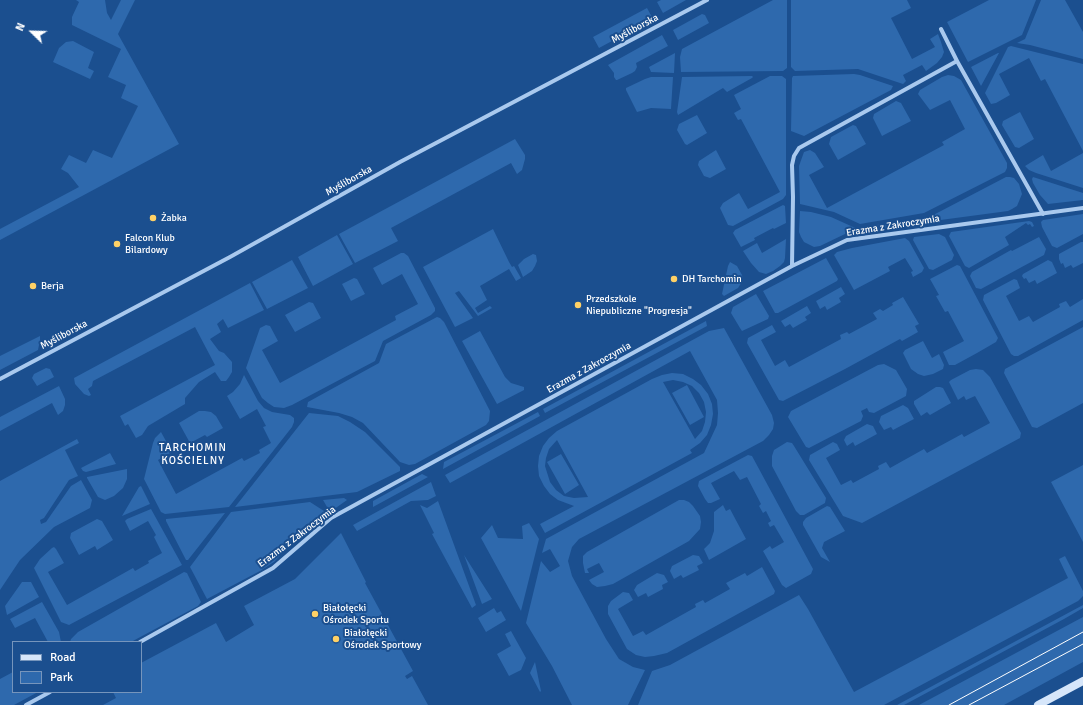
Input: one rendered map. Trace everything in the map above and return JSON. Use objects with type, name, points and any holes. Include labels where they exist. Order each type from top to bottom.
[{"type":"street","name":"Myśliborska","points":[[0,379],[230,257],[400,162],[707,0]]},
{"type":"street","points":[[941,29],[956,61],[1044,214]]},
{"type":"street","points":[[792,266],[792,165],[794,156],[799,148],[956,61]]},
{"type":"street","name":"Erazma z Zakroczymia","points":[[142,641],[273,568],[331,518],[792,266],[847,240],[1083,208]]},
{"type":"street","points":[[1038,705],[1083,681]]},
{"type":"street","points":[[26,705],[48,693]]},
{"type":"green space","points":[[76,0],[105,0],[107,13],[111,20],[121,0],[135,0],[118,34],[179,144],[0,240],[0,229],[79,187],[68,173],[61,169],[69,155],[86,163],[93,150],[112,158],[138,106],[121,98],[126,85],[108,77],[121,49],[72,25],[72,17],[79,2]]},
{"type":"green space","points":[[661,0],[686,0],[663,13],[657,2]]},
{"type":"green space","points":[[773,0],[787,0],[787,68],[783,71],[681,72],[680,57],[682,49]]},
{"type":"green space","points":[[791,0],[907,0],[911,8],[891,18],[912,59],[935,47],[930,39],[938,34],[944,52],[937,63],[926,71],[922,65],[903,75],[906,81],[903,84],[858,69],[795,71],[791,67]]},
{"type":"green space","points":[[989,0],[1036,0],[1022,35],[968,62],[947,22]]},
{"type":"green space","points":[[1041,0],[1065,0],[1083,32],[1083,59],[1017,43],[1025,39]]},
{"type":"green space","points":[[647,8],[653,19],[599,48],[593,37]]},
{"type":"green space","points":[[702,14],[705,15],[709,23],[678,40],[673,30]]},
{"type":"green space","points":[[662,35],[668,46],[636,63],[637,67],[635,71],[616,80],[614,73],[608,65]]},
{"type":"green space","points":[[73,41],[94,52],[88,68],[94,71],[90,79],[53,62],[59,48],[66,42]]},
{"type":"green space","points":[[1011,46],[1083,64],[1083,151],[1045,79],[1041,81],[1029,58],[999,74],[1010,95],[996,103],[991,104],[985,93],[1008,47]]},
{"type":"green space","points":[[675,53],[674,73],[651,72],[649,67]]},
{"type":"green space","points":[[999,53],[981,86],[971,67]]},
{"type":"green space","points":[[854,74],[893,86],[891,90],[804,136],[791,131],[793,76]]},
{"type":"green space","points":[[948,75],[954,76],[961,80],[1007,163],[1005,172],[924,213],[860,224],[834,212],[800,204],[799,166],[804,152],[810,150],[815,153],[824,167],[809,175],[827,208],[944,145],[942,142],[965,129],[950,100],[930,110],[918,94],[920,90]]},
{"type":"green space","points":[[752,76],[752,78],[727,92],[723,88],[678,115],[677,112],[682,77]]},
{"type":"green space","points":[[770,76],[782,76],[786,79],[786,195],[783,199],[733,226],[728,225],[720,208],[723,203],[739,193],[748,209],[780,192],[741,119],[738,120],[734,113],[741,109],[734,95]]},
{"type":"green space","points":[[651,77],[673,77],[671,109],[651,108],[637,112],[626,88]]},
{"type":"green space","points":[[896,101],[901,103],[911,121],[882,136],[873,118],[874,114]]},
{"type":"green space","points":[[1020,112],[1034,139],[1019,148],[1015,147],[1002,125],[1003,121]]},
{"type":"green space","points":[[697,115],[707,133],[687,145],[677,130],[679,124]]},
{"type":"green space","points":[[853,125],[856,126],[866,144],[838,160],[829,144],[831,137]]},
{"type":"green space","points":[[515,139],[525,155],[522,170],[517,174],[511,163],[391,228],[398,241],[355,263],[339,234]]},
{"type":"green space","points":[[716,150],[726,169],[710,178],[704,176],[698,165],[699,161]]},
{"type":"green space","points":[[1083,153],[1083,188],[1036,173],[1029,170],[1025,166],[1043,155],[1051,171]]},
{"type":"green space","points":[[1006,177],[1014,178],[1019,184],[1022,194],[1017,206],[1012,209],[1008,211],[918,223]]},
{"type":"green space","points":[[1033,177],[1083,193],[1083,200],[1048,204],[1040,195],[1033,183]]},
{"type":"green space","points":[[783,205],[785,206],[786,223],[754,238],[755,240],[741,247],[733,233],[735,230]]},
{"type":"green space","points":[[800,211],[831,217],[862,231],[845,234],[820,246],[814,247],[804,242],[799,232]]},
{"type":"green space","points":[[1083,214],[1083,234],[1057,248],[1052,246],[1041,222],[1043,220]]},
{"type":"green space","points":[[910,220],[898,226],[870,230],[863,227]]},
{"type":"green space","points":[[1029,221],[1032,222],[1034,226],[1032,227],[1030,224],[1028,225],[1026,223],[1005,237],[1009,245],[969,268],[965,266],[949,236],[951,232]]},
{"type":"green space","points":[[493,229],[509,262],[512,267],[514,266],[521,278],[516,281],[509,269],[480,286],[487,300],[475,308],[478,313],[490,306],[492,308],[478,316],[459,291],[455,293],[473,318],[455,327],[423,267]]},
{"type":"green space","points":[[939,234],[945,237],[954,255],[952,260],[933,270],[929,269],[913,240],[914,237]]},
{"type":"green space","points":[[337,235],[353,264],[313,286],[298,257]]},
{"type":"green space","points":[[1039,237],[1046,249],[1044,255],[981,289],[976,288],[970,276],[972,272],[1011,250],[1012,251]]},
{"type":"green space","points":[[905,238],[909,241],[924,268],[922,272],[913,277],[911,272],[913,271],[905,258],[888,267],[890,271],[854,290],[834,255],[837,252],[852,248]]},
{"type":"green space","points":[[786,239],[784,262],[773,271],[766,274],[759,272],[743,251],[757,243],[762,253]]},
{"type":"green space","points":[[1083,242],[1083,263],[1073,268],[1071,265],[1065,268],[1063,263],[1061,264],[1059,254]]},
{"type":"green space","points":[[401,253],[408,256],[435,308],[435,311],[431,315],[383,341],[375,361],[292,405],[284,408],[274,407],[262,398],[246,368],[260,328],[266,325],[270,326],[278,341],[262,350],[280,383],[396,320],[395,316],[418,304],[402,274],[382,285],[373,268]]},
{"type":"green space","points":[[533,254],[536,255],[537,261],[535,266],[532,271],[523,277],[518,265],[524,259]]},
{"type":"green space","points":[[826,258],[838,279],[837,281],[778,313],[775,313],[763,291]]},
{"type":"green space","points":[[292,260],[308,288],[267,309],[252,282]]},
{"type":"green space","points":[[1048,260],[1052,262],[1057,273],[1037,284],[1035,280],[1029,283],[1026,278],[1024,279],[1022,276],[1023,274]]},
{"type":"green space","points":[[730,262],[737,266],[743,280],[738,288],[724,296],[722,294]]},
{"type":"green space","points":[[957,265],[960,266],[998,338],[996,342],[977,353],[955,365],[949,365],[943,352],[964,341],[948,311],[945,312],[936,296],[939,295],[930,279]]},
{"type":"green space","points":[[354,278],[357,279],[365,294],[351,301],[342,284]]},
{"type":"green space","points":[[1014,279],[1017,280],[1020,288],[1006,296],[1019,321],[1029,316],[1033,322],[1060,307],[1059,304],[1066,301],[1070,307],[1083,299],[1083,320],[1018,356],[1014,356],[1011,354],[983,300],[984,295]]},
{"type":"green space","points":[[250,283],[264,310],[228,328],[223,319],[217,324],[221,332],[210,339],[219,351],[224,353],[232,362],[232,372],[229,377],[226,381],[221,381],[215,372],[199,382],[185,398],[185,404],[148,426],[142,435],[136,438],[128,424],[125,426],[120,416],[215,365],[195,327],[93,381],[92,386],[88,389],[91,395],[89,396],[84,394],[75,384],[74,378]]},
{"type":"green space","points":[[841,287],[845,294],[839,298],[841,302],[827,310],[825,306],[820,309],[816,301]]},
{"type":"green space","points":[[756,294],[769,316],[768,319],[742,331],[731,313],[733,307]]},
{"type":"green space","points":[[903,297],[919,324],[915,326],[918,332],[902,341],[900,339],[783,401],[779,400],[747,343],[748,338],[772,325],[776,332],[761,340],[775,366],[785,360],[789,367],[841,339],[840,335],[847,332],[849,334],[877,319],[873,313],[880,309],[883,311],[893,305],[892,303]]},
{"type":"green space","points":[[309,302],[313,303],[321,318],[295,332],[285,315]]},
{"type":"green space","points":[[807,306],[811,313],[805,317],[807,320],[793,328],[790,324],[785,327],[781,321]]},
{"type":"green space","points":[[437,317],[444,322],[490,411],[489,421],[486,425],[415,464],[409,465],[400,462],[363,423],[352,417],[339,413],[307,407],[308,402],[379,363],[386,344]]},
{"type":"green space","points":[[706,321],[707,326],[545,413],[543,409]]},
{"type":"green space","points":[[1083,327],[1083,403],[1037,428],[1032,427],[1004,373],[1005,369]]},
{"type":"green space","points":[[724,328],[772,415],[774,423],[773,429],[763,441],[579,539],[572,547],[568,561],[572,576],[606,639],[619,659],[633,667],[645,670],[628,705],[572,705],[552,666],[526,623],[541,561],[550,572],[560,566],[550,549],[542,553],[546,539],[704,453],[717,425],[717,400],[690,351],[450,483],[445,475],[709,331]]},
{"type":"green space","points":[[480,331],[505,377],[511,383],[524,387],[524,390],[497,404],[462,341]]},
{"type":"green space","points":[[40,336],[38,350],[0,370],[0,356]]},
{"type":"green space","points":[[923,341],[932,358],[939,354],[944,365],[943,369],[933,374],[924,376],[911,369],[903,353],[905,350]]},
{"type":"green space","points":[[884,364],[896,370],[907,389],[906,396],[874,413],[869,412],[867,408],[861,411],[863,416],[861,421],[809,448],[806,447],[788,417],[791,411],[878,365]]},
{"type":"green space","points":[[46,368],[50,369],[54,377],[37,386],[32,378],[34,374]]},
{"type":"green space","points":[[970,370],[983,370],[990,377],[1021,433],[1020,438],[862,523],[843,516],[809,460],[810,455],[833,442],[837,444],[840,450],[826,458],[841,485],[851,480],[853,483],[879,469],[878,466],[886,462],[890,468],[924,449],[927,453],[962,434],[964,437],[990,423],[975,396],[966,400],[964,396],[958,400],[949,382]]},
{"type":"green space","points":[[672,373],[683,374],[701,385],[708,394],[712,404],[713,414],[707,435],[700,443],[690,450],[692,453],[545,533],[540,524],[574,506],[558,500],[550,494],[544,486],[539,476],[538,466],[539,456],[543,446],[557,431],[662,375]],"holes":[[[673,380],[692,386],[699,393],[704,402],[706,412],[705,422],[702,431],[695,439],[663,382]],[[557,440],[588,497],[574,498],[564,496],[556,490],[550,482],[545,466],[546,458],[549,449]]]},
{"type":"green space","points":[[244,375],[258,401],[264,408],[272,412],[290,415],[294,418],[292,427],[229,507],[165,514],[161,512],[144,479],[153,443],[155,438],[161,432],[172,452],[158,460],[176,494],[242,458],[244,461],[260,453],[259,450],[271,443],[263,427],[266,426],[257,409],[240,419],[227,396],[240,384]]},
{"type":"green space","points":[[687,385],[704,417],[690,425],[672,393]]},
{"type":"green space","points":[[59,386],[65,399],[65,405],[63,411],[58,415],[52,403],[0,431],[0,417]]},
{"type":"green space","points":[[936,387],[943,388],[951,403],[930,415],[927,412],[921,416],[914,404],[914,401]]},
{"type":"green space","points":[[903,405],[908,408],[914,419],[893,430],[891,427],[884,430],[879,422],[881,416]]},
{"type":"green space","points":[[199,411],[211,412],[216,416],[223,428],[207,437],[205,435],[190,443],[179,423]]},
{"type":"green space","points":[[538,412],[540,416],[443,469],[444,462]]},
{"type":"green space","points":[[309,413],[338,416],[350,422],[365,432],[400,467],[400,471],[357,492],[235,507]]},
{"type":"green space","points":[[867,424],[873,426],[877,434],[855,446],[853,442],[847,446],[844,440],[846,436]]},
{"type":"green space","points":[[77,439],[79,443],[65,450],[78,476],[69,480],[44,518],[40,520],[41,524],[46,522],[71,486],[81,480],[92,500],[90,508],[54,527],[20,560],[0,590],[0,481]]},
{"type":"green space","points":[[787,442],[792,443],[826,498],[825,503],[804,515],[800,515],[796,511],[772,466],[772,456],[774,450]]},
{"type":"green space","points":[[110,453],[116,464],[86,472],[81,468]]},
{"type":"green space","points":[[561,454],[579,485],[565,494],[547,462]]},
{"type":"green space","points":[[748,455],[752,456],[813,569],[811,574],[786,588],[782,585],[763,551],[770,546],[772,549],[784,542],[774,525],[770,527],[768,523],[771,521],[766,511],[763,513],[759,506],[761,504],[747,477],[740,480],[734,471],[711,483],[720,499],[711,503],[708,503],[698,486],[699,481]]},
{"type":"green space","points":[[1083,465],[1083,542],[1051,482]]},
{"type":"green space","points":[[127,469],[127,479],[123,488],[114,496],[105,500],[98,497],[87,478],[87,477]]},
{"type":"green space","points":[[422,474],[428,477],[373,507],[373,501]]},
{"type":"green space","points":[[431,482],[436,496],[428,500],[411,501],[357,531],[353,525]]},
{"type":"green space","points":[[141,486],[150,504],[122,516],[139,487]]},
{"type":"green space","points":[[344,498],[347,500],[330,512],[323,500]]},
{"type":"green space","points":[[679,500],[689,502],[700,516],[700,529],[689,541],[613,584],[597,587],[592,584],[589,580],[604,572],[599,563],[587,569],[589,573],[585,573],[583,556],[587,552]]},
{"type":"green space","points":[[438,501],[476,605],[472,608],[432,534],[434,533],[420,505],[427,508]]},
{"type":"green space","points":[[310,502],[324,511],[326,515],[305,529],[274,562],[207,599],[190,567],[231,512]]},
{"type":"green space","points":[[723,505],[726,511],[730,509],[746,539],[709,560],[704,549],[710,543],[714,531],[714,512]]},
{"type":"green space","points":[[827,506],[830,507],[845,531],[824,542],[822,548],[830,562],[821,557],[803,525],[806,518]]},
{"type":"green space","points":[[151,509],[182,565],[69,625],[61,622],[34,568],[40,559],[52,548],[54,547],[56,549],[64,563],[48,572],[67,605],[133,568],[135,571],[162,553],[154,537],[156,535],[148,521],[130,531],[125,521]]},
{"type":"green space","points":[[225,513],[188,560],[186,560],[166,519]]},
{"type":"green space","points":[[97,519],[102,521],[113,540],[97,550],[95,546],[79,555],[70,538],[71,533]]},
{"type":"green space","points":[[529,523],[539,539],[521,611],[481,538],[492,525],[498,538],[523,539],[522,526]]},
{"type":"green space","name":"Białołęcki Ośrodek Sportu","points":[[341,533],[366,582],[365,583],[413,671],[405,676],[407,679],[412,676],[428,705],[103,705],[116,698],[114,693],[142,693],[142,662],[216,623],[226,642],[254,625],[244,606],[295,579]]},
{"type":"green space","points":[[464,555],[492,599],[482,604]]},
{"type":"green space","points":[[693,555],[699,556],[703,563],[697,566],[699,570],[683,578],[681,575],[674,579],[670,571],[672,566]]},
{"type":"green space","points":[[1065,556],[1083,591],[1083,596],[1078,601],[884,705],[638,705],[652,671],[670,665],[799,595],[854,692],[1068,578],[1059,559]]},
{"type":"green space","points":[[762,567],[775,591],[774,594],[667,653],[645,657],[636,655],[627,649],[608,614],[608,606],[611,601],[623,592],[629,593],[633,600],[618,609],[633,636],[643,631],[646,635],[696,607],[695,604],[703,600],[705,603],[730,589],[726,583],[745,573],[747,576]]},
{"type":"green space","points":[[184,572],[187,573],[201,602],[198,606],[133,641],[70,641],[78,632]]},
{"type":"green space","points":[[657,573],[664,575],[668,582],[662,585],[663,589],[648,597],[646,593],[638,597],[634,590],[637,585]]},
{"type":"green space","points":[[22,582],[31,582],[39,597],[7,615],[5,606]]},
{"type":"green space","points":[[42,602],[59,632],[61,641],[47,641],[35,618],[15,628],[10,619]]},
{"type":"green space","points":[[1083,605],[1083,608],[1064,619],[904,705],[897,705]]},
{"type":"green space","points":[[494,608],[497,613],[501,611],[506,620],[486,632],[478,618]]},
{"type":"green space","points":[[1083,617],[1083,662],[1004,705],[919,705]]},
{"type":"green space","points":[[511,631],[526,658],[521,670],[509,676],[497,654],[511,646],[505,634]]},
{"type":"green space","points":[[535,662],[541,691],[540,692],[530,673]]},
{"type":"green space","points":[[12,673],[12,693],[36,693],[14,705],[0,705],[0,679]]},
{"type":"tram line","points":[[949,705],[1083,632]]},
{"type":"tram line","points":[[969,705],[1083,644]]},
{"type":"place","name":"Żabka","points":[[153,218]]},
{"type":"place","name":"Falcon Klub Bilardowy","points":[[117,244]]},
{"type":"place","name":"DH Tarchomin","points":[[674,279]]},
{"type":"place","name":"Berja","points":[[33,286]]},
{"type":"place","name":"Przedszkole Niepubliczne \"Progresja\"","points":[[578,305]]},
{"type":"place","name":"Białołęcki Ośrodek Sportu","points":[[315,614]]},
{"type":"place","name":"Białołęcki Ośrodek Sportowy","points":[[336,639]]},
{"type":"district","name":"TARCHOMIN KOŚCIELNY","points":[[193,454]]}]
